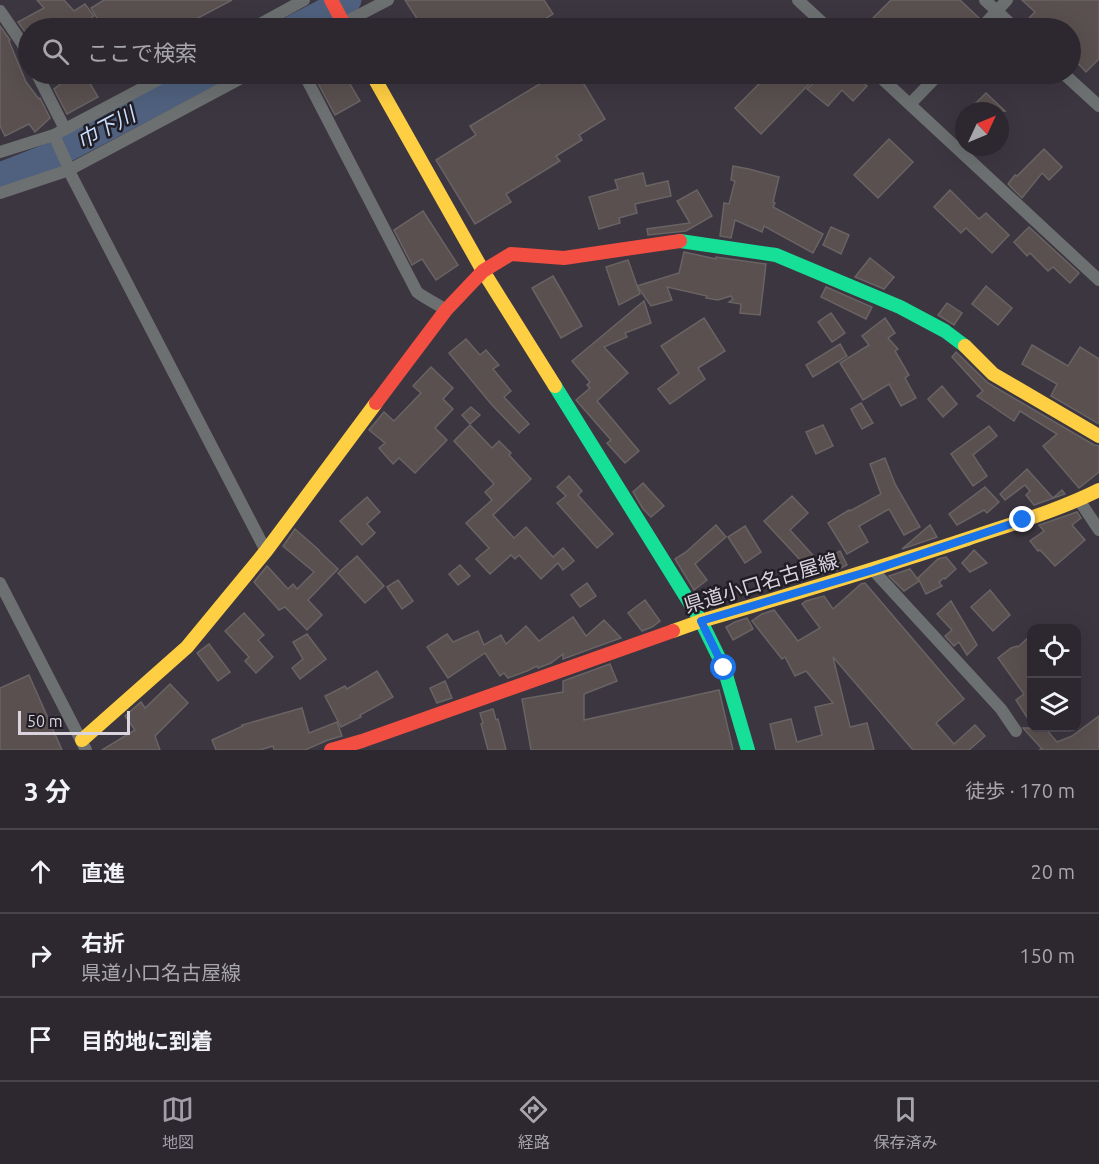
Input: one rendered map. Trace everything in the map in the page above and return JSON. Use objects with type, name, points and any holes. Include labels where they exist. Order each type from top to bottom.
[{"type":"street","points":[[271,18],[304,0]]},
{"type":"street","points":[[331,0],[339,18]]},
{"type":"street","points":[[355,18],[388,0]]},
{"type":"street","points":[[798,0],[817,18]]},
{"type":"street","points":[[985,0],[1004,18]]},
{"type":"street","points":[[991,18],[1008,0]]},
{"type":"street","points":[[0,11],[18,37]]},
{"type":"street","points":[[42,84],[65,129]]},
{"type":"street","points":[[0,152],[55,137],[65,129],[150,84]]},
{"type":"street","points":[[0,193],[68,167],[230,84]]},
{"type":"street","points":[[309,84],[417,292],[446,310]]},
{"type":"street","points":[[378,84],[483,271],[701,621],[724,668],[748,750]]},
{"type":"street","points":[[888,84],[1099,279]]},
{"type":"street","points":[[910,104],[929,84]]},
{"type":"street","points":[[1075,84],[1099,106]]},
{"type":"street","points":[[55,137],[68,167],[266,551]]},
{"type":"street","points":[[0,583],[84,745],[187,647],[266,551],[446,310],[483,271],[511,254],[564,258],[682,242],[776,255],[900,307],[945,331],[960,341],[993,374],[1099,436]]},
{"type":"street","name":"県道小口名古屋線","points":[[332,750],[363,745],[701,621],[873,570],[1079,500],[1099,490]]},
{"type":"street","points":[[1079,500],[1099,530]]},
{"type":"street","points":[[873,570],[1001,709],[1016,730]]},
{"type":"building","points":[[37,0],[64,0],[74,11],[85,4],[94,16],[91,18],[25,18],[44,8]]},
{"type":"building","points":[[104,0],[232,0],[198,18],[97,18],[91,8]]},
{"type":"building","points":[[405,0],[544,0],[553,14],[546,18],[417,18]]},
{"type":"building","points":[[891,0],[960,0],[979,18],[873,18]]},
{"type":"building","points":[[1022,0],[1099,0],[1099,59],[1086,72],[1081,67],[1081,18],[1029,18],[1035,12]]},
{"type":"building","points":[[0,26],[10,40],[18,63],[18,84],[28,84],[40,98],[50,118],[35,132],[29,124],[5,136],[0,126]]},
{"type":"building","points":[[60,84],[90,84],[98,97],[67,114],[54,89]]},
{"type":"building","points":[[318,84],[350,84],[360,101],[335,115]]},
{"type":"building","points":[[539,84],[584,84],[605,119],[579,135],[582,140],[556,156],[560,161],[506,194],[511,202],[475,224],[436,160],[476,135],[470,126]]},
{"type":"building","points":[[759,84],[809,84],[761,134],[735,108]]},
{"type":"building","points":[[812,84],[865,84],[867,86],[853,101],[842,90],[828,106],[807,89]]},
{"type":"building","points":[[986,93],[996,102],[977,102]]},
{"type":"building","points":[[889,139],[913,162],[878,198],[854,175]]},
{"type":"building","points":[[1044,149],[1062,167],[1049,180],[1042,173],[1022,198],[1008,184]]},
{"type":"building","points":[[733,166],[779,177],[773,207],[823,234],[813,253],[764,226],[762,232],[735,220],[731,238],[720,236],[724,203],[729,204],[735,181],[731,180]]},
{"type":"building","points":[[643,173],[646,186],[668,181],[671,196],[635,204],[637,213],[619,218],[620,223],[599,229],[589,197],[618,189],[615,180]]},
{"type":"building","points":[[697,190],[712,216],[686,231],[648,235],[647,229],[690,223],[677,201]]},
{"type":"building","points":[[950,190],[979,219],[986,213],[1009,235],[992,253],[966,228],[961,233],[934,207]]},
{"type":"building","points":[[423,211],[458,265],[436,280],[422,259],[412,265],[394,230]]},
{"type":"building","points":[[831,227],[849,235],[841,254],[823,245]]},
{"type":"building","points":[[1029,227],[1079,273],[1070,283],[1053,267],[1048,271],[1030,253],[1027,256],[1014,242]]},
{"type":"building","points":[[684,252],[716,259],[716,257],[766,264],[760,315],[740,313],[741,304],[729,302],[733,299],[731,296],[718,300],[667,287],[672,300],[651,306],[637,286],[679,273]]},
{"type":"building","points":[[870,258],[894,277],[884,289],[855,277]]},
{"type":"building","points":[[628,260],[640,294],[619,305],[606,267]]},
{"type":"building","points":[[553,276],[582,326],[561,338],[532,288]]},
{"type":"building","points":[[986,286],[1012,308],[998,325],[972,304]]},
{"type":"building","points":[[826,287],[872,307],[866,319],[821,297]]},
{"type":"building","points":[[644,301],[651,323],[625,333],[627,337],[604,347],[628,373],[597,401],[639,451],[625,463],[607,443],[611,440],[576,400],[590,388],[587,385],[590,382],[572,361]]},
{"type":"building","points":[[947,303],[962,313],[954,325],[938,315]]},
{"type":"building","points":[[831,313],[845,333],[832,342],[818,322]]},
{"type":"building","points":[[704,318],[725,351],[698,368],[705,379],[670,404],[658,389],[679,373],[661,346]]},
{"type":"building","points":[[885,318],[895,333],[888,338],[898,349],[895,351],[909,375],[905,378],[916,398],[901,406],[889,384],[863,400],[840,363],[869,345],[862,336]]},
{"type":"building","points":[[466,339],[480,355],[486,350],[499,365],[493,369],[511,391],[504,397],[529,424],[519,433],[492,405],[449,353]]},
{"type":"building","points":[[840,344],[847,356],[813,377],[806,365]]},
{"type":"building","points":[[1032,345],[1068,366],[1080,347],[1099,359],[1099,424],[1051,396],[1057,384],[1022,364]]},
{"type":"building","points":[[956,352],[988,383],[1099,446],[1099,472],[1079,488],[1043,446],[1057,434],[1020,411],[1014,421],[977,396],[983,391],[952,357]]},
{"type":"building","points":[[431,367],[453,388],[443,399],[453,409],[435,428],[447,440],[415,473],[399,458],[393,464],[379,448],[385,443],[369,430],[384,412],[394,421],[421,393],[413,386]]},
{"type":"building","points":[[942,386],[957,404],[943,417],[928,399]]},
{"type":"building","points":[[861,403],[873,423],[862,429],[851,409]]},
{"type":"building","points":[[471,407],[480,415],[470,424],[462,415]]},
{"type":"building","points":[[470,425],[492,448],[499,441],[531,479],[493,515],[514,538],[526,527],[553,557],[563,548],[574,561],[563,570],[558,563],[541,579],[519,555],[515,559],[511,555],[490,574],[476,559],[489,548],[466,523],[492,500],[485,492],[494,484],[454,441]]},
{"type":"building","points":[[823,425],[833,446],[816,454],[806,432]]},
{"type":"building","points":[[989,426],[997,436],[973,455],[987,476],[973,486],[951,454]]},
{"type":"building","points":[[885,458],[895,484],[920,527],[904,535],[889,509],[859,526],[868,542],[847,554],[828,523],[881,494],[870,464]]},
{"type":"building","points":[[1027,469],[1053,498],[1062,490],[1065,494],[1034,505],[1026,495],[1030,491],[1025,485],[1005,500],[1000,494]]},
{"type":"building","points":[[569,476],[582,491],[578,495],[613,534],[597,548],[557,503],[566,496],[557,487]]},
{"type":"building","points":[[643,483],[664,506],[651,517],[643,509],[633,492]]},
{"type":"building","points":[[985,487],[999,502],[987,513],[984,510],[957,525],[949,514]]},
{"type":"building","points":[[792,496],[808,513],[790,530],[819,562],[840,551],[847,565],[815,576],[764,521]]},
{"type":"building","points":[[367,497],[380,512],[367,524],[375,533],[362,545],[340,521]]},
{"type":"building","points":[[1077,512],[1081,518],[1072,525],[1085,540],[1055,566],[1030,541],[1044,531],[1039,525]]},
{"type":"building","points":[[716,525],[726,537],[695,564],[707,580],[694,590],[675,559]]},
{"type":"building","points":[[930,525],[937,537],[902,549]]},
{"type":"building","points":[[745,526],[761,552],[745,563],[728,537]]},
{"type":"building","points":[[295,529],[338,569],[308,600],[322,615],[307,630],[285,607],[279,610],[254,582],[267,566],[288,589],[293,584],[297,589],[314,572],[283,546]]},
{"type":"building","points":[[974,550],[987,563],[970,572],[962,563]]},
{"type":"building","points":[[357,556],[384,586],[365,603],[338,573]]},
{"type":"building","points":[[946,557],[956,569],[939,582],[942,586],[926,594],[918,578],[938,559]]},
{"type":"building","points":[[460,565],[470,576],[458,585],[449,574]]},
{"type":"building","points":[[910,569],[919,581],[904,591],[889,576]]},
{"type":"building","points":[[398,580],[413,601],[402,609],[387,587]]},
{"type":"building","points":[[587,583],[596,596],[580,607],[571,595]]},
{"type":"building","points":[[865,583],[964,699],[936,723],[954,744],[975,725],[985,736],[969,750],[913,750],[833,657],[850,727],[867,723],[874,750],[776,750],[770,724],[791,719],[797,742],[822,735],[815,707],[833,703],[806,671],[795,676],[785,657],[782,659],[752,621],[774,610],[798,641],[820,628],[802,604],[824,596],[833,609]]},
{"type":"building","points":[[990,590],[1010,615],[993,631],[971,607]]},
{"type":"building","points":[[645,600],[660,621],[642,631],[628,613]]},
{"type":"building","points":[[951,601],[977,645],[967,655],[959,642],[954,646],[945,636],[952,630],[937,614]]},
{"type":"building","points":[[244,613],[264,635],[258,640],[273,657],[256,673],[245,661],[249,657],[225,631]]},
{"type":"building","points":[[573,617],[586,636],[604,620],[621,638],[563,659],[563,654],[551,663],[508,678],[504,673],[500,676],[485,653],[448,678],[427,647],[447,634],[453,642],[478,631],[484,645],[501,635],[506,644],[526,626],[539,641]]},
{"type":"building","points":[[747,618],[753,629],[733,640],[726,627]]},
{"type":"building","points":[[307,634],[326,659],[300,679],[292,668],[303,659],[293,642]]},
{"type":"building","points":[[1027,639],[1027,717],[1016,700],[1024,694],[998,658],[1011,648],[1018,647]]},
{"type":"building","points":[[209,644],[230,672],[218,681],[197,653]]},
{"type":"building","points":[[610,664],[617,681],[584,694],[584,720],[719,690],[733,750],[531,750],[522,699],[563,692],[563,681]]},
{"type":"building","points":[[377,671],[393,697],[341,727],[325,696],[345,686],[347,689]]},
{"type":"building","points":[[29,675],[62,750],[0,750],[0,688]]},
{"type":"building","points":[[445,681],[452,698],[437,703],[430,688]]},
{"type":"building","points":[[170,684],[188,703],[155,736],[160,750],[102,750],[135,730],[125,716],[141,702],[145,708]]},
{"type":"building","points":[[302,708],[309,733],[337,722],[342,736],[305,750],[274,750],[273,746],[260,750],[216,750],[212,740],[242,725]]},
{"type":"building","points":[[493,709],[506,750],[488,750],[480,713]]},
{"type":"building","points":[[1099,716],[1099,750],[1039,750],[1042,749],[1023,728],[1027,728],[1027,732],[1048,732],[1057,742],[1081,732],[1081,729]]},
{"type":"waterway","name":"巾下川","points":[[313,18],[348,0]]},
{"type":"waterway","name":"巾下川","points":[[0,176],[56,154],[190,84]]},
{"type":"traffic: fast","points":[[680,241],[776,255],[900,307],[945,331],[965,346]]},
{"type":"traffic: fast","points":[[555,386],[701,621],[724,668],[748,750]]},
{"type":"traffic: slow","points":[[378,84],[483,271],[555,386]]},
{"type":"traffic: slow","points":[[965,346],[993,374],[1099,436]]},
{"type":"traffic: slow","points":[[82,740],[187,647],[266,551],[376,403]]},
{"type":"traffic: slow","points":[[673,631],[967,539],[1050,511],[1099,490]]},
{"type":"traffic: jam","points":[[331,0],[341,18]]},
{"type":"traffic: jam","points":[[376,403],[446,310],[483,271],[511,254],[564,258],[680,241]]},
{"type":"traffic: jam","points":[[331,750],[673,631]]},
{"type":"route","points":[[724,668],[701,621],[873,570],[1023,520]]}]
